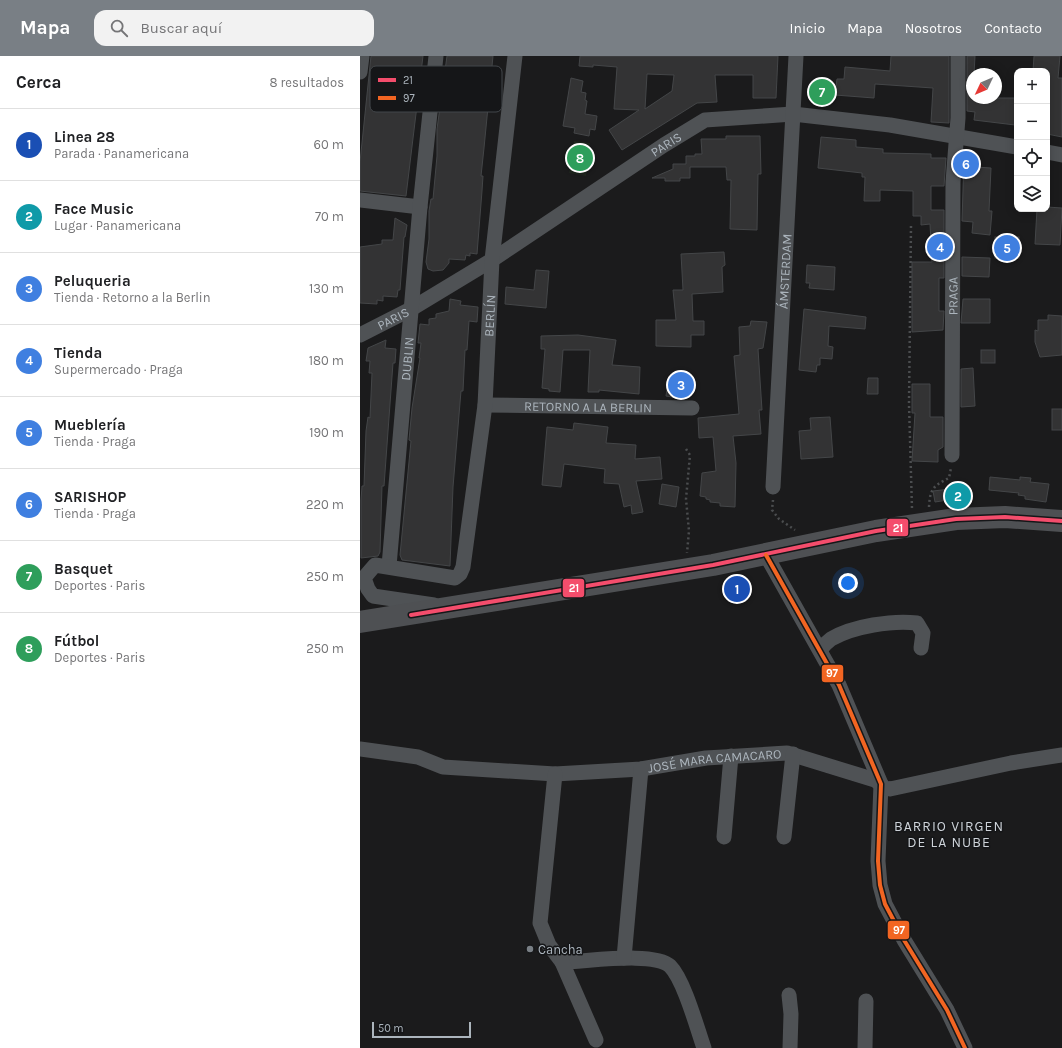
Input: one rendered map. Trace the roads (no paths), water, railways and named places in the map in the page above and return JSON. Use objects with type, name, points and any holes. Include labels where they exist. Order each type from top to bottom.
[{"type":"main road","points":[[360,622],[459,608],[686,569],[766,555],[876,531],[921,524],[956,519],[1005,517],[1062,521]]},
{"type":"street","points":[[360,72],[362,56]]},
{"type":"street","name":"DUBLIN","points":[[435,66],[436,56]]},
{"type":"street","name":"BERLÍN","points":[[389,566],[455,578],[460,574],[485,405],[492,260],[515,56]]},
{"type":"street","name":"ÁMSTERDAM","points":[[773,487],[796,56]]},
{"type":"street","name":"PRAGA","points":[[952,456],[953,182],[958,56]]},
{"type":"street","name":"DUBLIN","points":[[389,566],[420,207],[430,112]]},
{"type":"street","name":"PARIS","points":[[360,335],[411,309],[492,260],[664,145],[705,120],[793,114],[890,125],[1014,146]]},
{"type":"street","points":[[1050,153],[1062,155]]},
{"type":"street","points":[[360,200],[420,207]]},
{"type":"street","name":"RETORNO A LA BERLIN","points":[[485,405],[692,408]]},
{"type":"street","points":[[766,555],[839,685],[881,784],[878,861],[882,894],[894,922],[947,1010],[965,1048]]},
{"type":"street","points":[[389,566],[374,565],[364,578],[368,589],[366,596],[459,608]]},
{"type":"street","points":[[820,650],[831,639],[856,629],[900,621],[917,623],[923,633],[921,648]]},
{"type":"street","name":"JOSÉ MARA CAMACARO","points":[[360,749],[418,757],[443,767],[555,774],[641,769],[706,758],[778,753],[794,754],[874,780],[890,789],[1011,763],[1062,756]]},
{"type":"street","points":[[784,837],[794,754]]},
{"type":"street","points":[[724,837],[730,756]]},
{"type":"street","points":[[624,958],[641,769]]},
{"type":"street","points":[[555,774],[540,925],[554,954],[562,962],[596,1040]]},
{"type":"street","points":[[562,962],[624,958],[662,961],[669,966],[678,979],[704,1048]]},
{"type":"street","points":[[790,995],[790,1048]]},
{"type":"street","points":[[865,1048],[866,1001]]},
{"type":"place","name":"Basquet","points":[[822,92]]},
{"type":"place","name":"Fútbol","points":[[580,158]]},
{"type":"place","name":"SARISHOP","points":[[966,164]]},
{"type":"place","name":"Tienda","points":[[940,247]]},
{"type":"place","name":"Mueblería","points":[[1007,248]]},
{"type":"place","name":"Peluqueria","points":[[681,385]]},
{"type":"place","name":"Face Music","points":[[958,496]]},
{"type":"place","name":"Linea 28","points":[[737,589]]},
{"type":"place","name":"Cancha","points":[[530,949]]},
{"type":"district","name":"BARRIO VIRGEN DE LA NUBE","points":[[949,834]]}]
